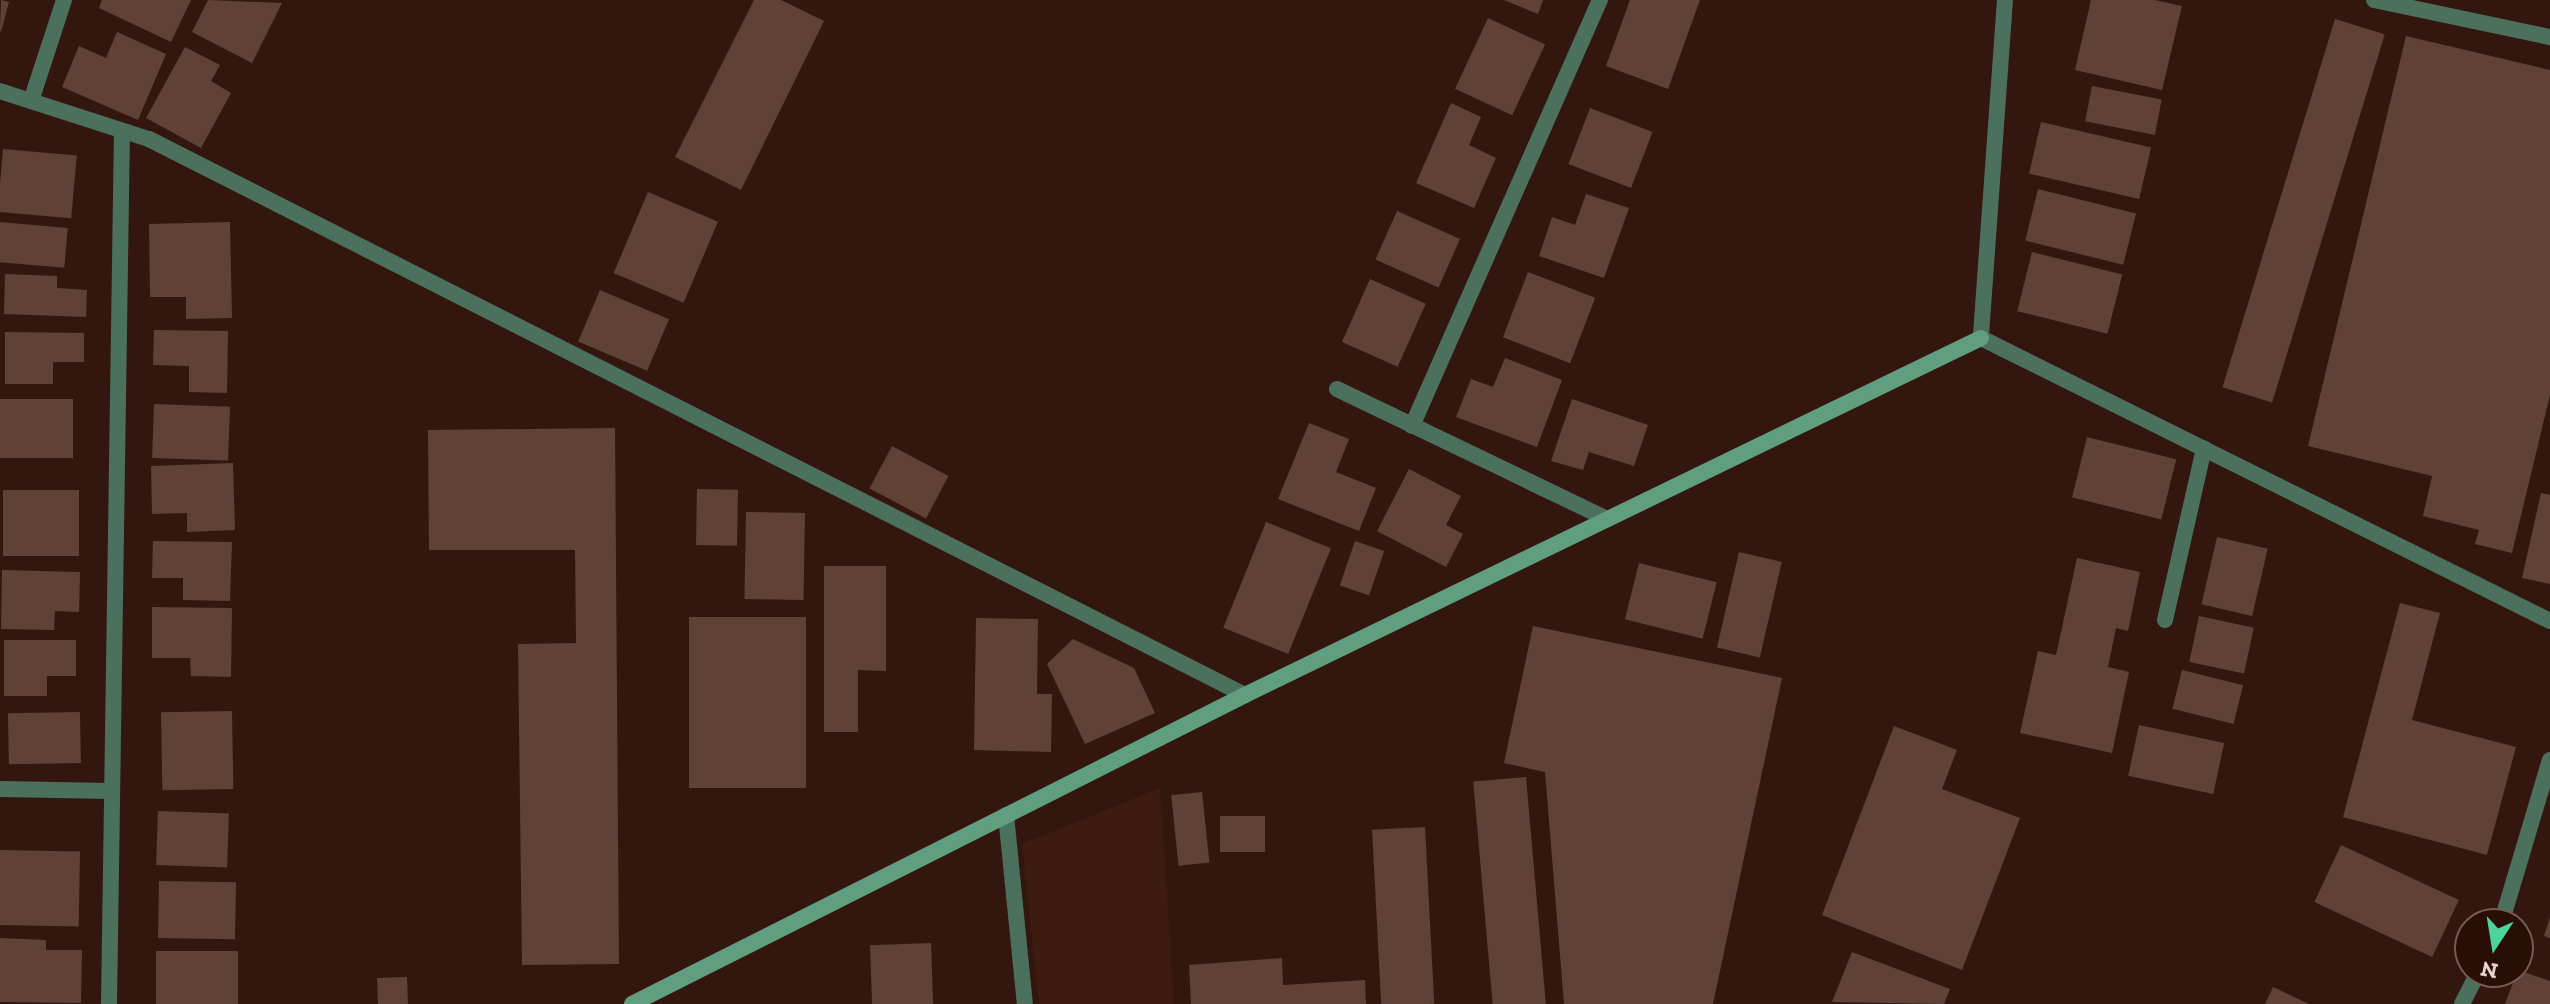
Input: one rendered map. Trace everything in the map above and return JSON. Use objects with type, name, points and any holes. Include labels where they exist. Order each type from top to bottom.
[{"type":"street","points":[[31,101],[64,0]]},
{"type":"street","points":[[1412,426],[1600,0]]},
{"type":"street","points":[[1981,338],[2005,0]]},
{"type":"street","points":[[2374,0],[2550,37]]},
{"type":"street","points":[[0,91],[149,139],[1245,695]]},
{"type":"street","points":[[109,1004],[122,131]]},
{"type":"street","points":[[1981,338],[2550,621]]},
{"type":"street","points":[[632,1004],[1245,695],[1981,338]]},
{"type":"street","points":[[1337,389],[1607,519]]},
{"type":"street","points":[[2165,620],[2204,448]]},
{"type":"street","points":[[2506,908],[2550,760]]},
{"type":"street","points":[[0,789],[112,791]]},
{"type":"street","points":[[1006,815],[1025,1004]]},
{"type":"shaded area","points":[[1160,788],[1174,1004],[1039,1004],[1022,844]]},
{"type":"building","points":[[1,0],[9,2],[1,32],[0,31]]},
{"type":"building","points":[[102,0],[191,0],[171,42],[99,8]]},
{"type":"building","points":[[208,0],[282,3],[252,63],[192,32]]},
{"type":"building","points":[[754,0],[781,0],[824,21],[741,190],[675,157]]},
{"type":"building","points":[[1504,0],[1543,0],[1538,14]]},
{"type":"building","points":[[1630,0],[1700,0],[1668,89],[1606,66]]},
{"type":"building","points":[[2091,0],[2155,0],[2182,6],[2162,90],[2075,70]]},
{"type":"building","points":[[1488,18],[1545,45],[1512,115],[1455,89]]},
{"type":"building","points":[[2335,19],[2385,34],[2272,402],[2222,387]]},
{"type":"building","points":[[117,32],[166,54],[138,120],[62,87],[79,46],[106,58]]},
{"type":"building","points":[[2406,36],[2550,70],[2550,395],[2512,553],[2475,544],[2479,530],[2423,516],[2432,476],[2308,446]]},
{"type":"building","points":[[185,47],[220,65],[211,81],[231,93],[201,148],[146,118]]},
{"type":"building","points":[[2092,86],[2162,100],[2155,135],[2085,121]]},
{"type":"building","points":[[1451,103],[1481,117],[1469,145],[1496,158],[1474,208],[1416,183]]},
{"type":"building","points":[[1590,108],[1653,132],[1631,188],[1568,164]]},
{"type":"building","points":[[2041,122],[2151,147],[2139,199],[2029,174]]},
{"type":"building","points":[[3,149],[77,155],[71,218],[0,212]]},
{"type":"building","points":[[2038,189],[2136,213],[2123,265],[2025,240]]},
{"type":"building","points":[[648,192],[718,222],[684,303],[614,273]]},
{"type":"building","points":[[1586,194],[1629,208],[1604,278],[1539,256],[1552,217],[1575,225]]},
{"type":"building","points":[[1397,211],[1460,239],[1438,287],[1375,259]]},
{"type":"building","points":[[0,222],[68,228],[64,268],[0,262]]},
{"type":"building","points":[[230,222],[232,318],[186,319],[186,297],[150,297],[149,224]]},
{"type":"building","points":[[2032,252],[2122,274],[2107,334],[2017,311]]},
{"type":"building","points":[[1528,272],[1595,298],[1570,363],[1503,337]]},
{"type":"building","points":[[5,274],[57,276],[57,288],[87,290],[86,317],[4,314]]},
{"type":"building","points":[[1370,279],[1426,304],[1398,367],[1342,342]]},
{"type":"building","points":[[600,290],[669,319],[647,371],[578,342]]},
{"type":"building","points":[[154,330],[228,331],[227,393],[189,392],[189,366],[153,365]]},
{"type":"building","points":[[5,332],[84,333],[84,362],[53,362],[53,384],[5,384]]},
{"type":"building","points":[[1505,358],[1562,380],[1537,447],[1456,417],[1471,379],[1493,387]]},
{"type":"building","points":[[0,399],[73,399],[73,458],[0,458]]},
{"type":"building","points":[[1572,399],[1648,425],[1634,466],[1589,452],[1583,470],[1551,461]]},
{"type":"building","points":[[154,404],[230,407],[228,461],[152,458]]},
{"type":"building","points":[[1309,423],[1349,439],[1336,472],[1376,488],[1359,531],[1278,499]]},
{"type":"building","points":[[615,428],[619,964],[522,965],[518,644],[576,643],[575,550],[429,550],[428,430]]},
{"type":"building","points":[[2087,437],[2176,459],[2161,519],[2072,497]]},
{"type":"building","points":[[892,446],[949,476],[926,518],[869,488]]},
{"type":"building","points":[[233,463],[235,530],[187,532],[187,513],[152,514],[151,466]]},
{"type":"building","points":[[1409,469],[1461,496],[1446,525],[1463,534],[1446,567],[1377,531]]},
{"type":"building","points":[[697,489],[738,490],[737,546],[696,545]]},
{"type":"building","points":[[3,490],[79,490],[79,556],[3,556]]},
{"type":"building","points":[[2541,493],[2550,495],[2550,584],[2522,578]]},
{"type":"building","points":[[746,512],[805,513],[803,600],[744,599]]},
{"type":"building","points":[[1266,522],[1331,548],[1288,654],[1223,628]]},
{"type":"building","points":[[2217,537],[2268,549],[2252,616],[2201,604]]},
{"type":"building","points":[[153,541],[232,542],[230,601],[183,600],[183,578],[152,578]]},
{"type":"building","points":[[1355,541],[1384,551],[1369,596],[1340,585]]},
{"type":"building","points":[[1739,552],[1782,562],[1760,657],[1717,647]]},
{"type":"building","points":[[2077,558],[2140,572],[2128,631],[2116,628],[2108,667],[2129,672],[2112,753],[2020,733],[2038,651],[2056,655]]},
{"type":"building","points":[[1639,563],[1717,582],[1703,639],[1625,619]]},
{"type":"building","points":[[824,566],[886,566],[886,671],[858,670],[858,732],[824,732]]},
{"type":"building","points":[[2,570],[80,572],[79,612],[55,611],[54,630],[1,629]]},
{"type":"building","points":[[2400,603],[2440,613],[2412,720],[2516,747],[2487,855],[2343,817]]},
{"type":"building","points":[[152,607],[232,608],[231,677],[191,676],[190,658],[152,658]]},
{"type":"building","points":[[2199,616],[2254,628],[2244,674],[2189,662]]},
{"type":"building","points":[[689,617],[806,617],[806,788],[689,788]]},
{"type":"building","points":[[976,618],[1038,619],[1037,694],[1052,694],[1051,752],[974,750]]},
{"type":"building","points":[[1533,626],[1782,678],[1713,1004],[1564,1004],[1545,772],[1504,763]]},
{"type":"building","points":[[1073,639],[1134,668],[1155,713],[1085,744],[1047,664]]},
{"type":"building","points":[[4,640],[76,640],[76,676],[47,676],[47,696],[4,696]]},
{"type":"building","points":[[2182,670],[2243,685],[2233,724],[2172,709]]},
{"type":"building","points":[[232,711],[233,789],[162,790],[161,712]]},
{"type":"building","points":[[80,712],[81,763],[9,764],[8,713]]},
{"type":"building","points":[[2139,725],[2224,743],[2213,794],[2128,776]]},
{"type":"building","points":[[1894,726],[1957,750],[1942,789],[2020,818],[1962,970],[1822,915]]},
{"type":"building","points":[[1526,777],[1546,1004],[1493,1004],[1473,782]]},
{"type":"building","points":[[1202,792],[1209,863],[1179,866],[1171,795]]},
{"type":"building","points":[[158,811],[229,813],[227,867],[156,865]]},
{"type":"building","points":[[1220,816],[1265,816],[1265,852],[1220,852]]},
{"type":"building","points":[[1425,827],[1434,1004],[1381,1004],[1372,830]]},
{"type":"building","points":[[2341,845],[2459,900],[2432,957],[2314,902]]},
{"type":"building","points":[[0,850],[80,851],[79,926],[0,925]]},
{"type":"building","points":[[159,881],[236,882],[235,939],[158,938]]},
{"type":"building","points":[[2550,917],[2550,938],[2544,936]]},
{"type":"building","points":[[0,938],[46,940],[46,950],[82,950],[81,1003],[0,1002]]},
{"type":"building","points":[[931,943],[933,1004],[872,1004],[870,945]]},
{"type":"building","points":[[156,951],[238,951],[238,1004],[156,1004]]},
{"type":"building","points":[[1852,952],[1950,989],[1944,1004],[1832,1002]]},
{"type":"building","points":[[1282,958],[1283,985],[1365,980],[1366,1004],[1191,1004],[1189,965]]},
{"type":"building","points":[[2534,976],[2550,981],[2550,1004],[2505,1004],[2511,988],[2534,988]]},
{"type":"building","points":[[407,977],[408,1004],[378,1004],[377,978]]},
{"type":"building","points":[[2273,987],[2309,1004],[2265,1004]]}]
